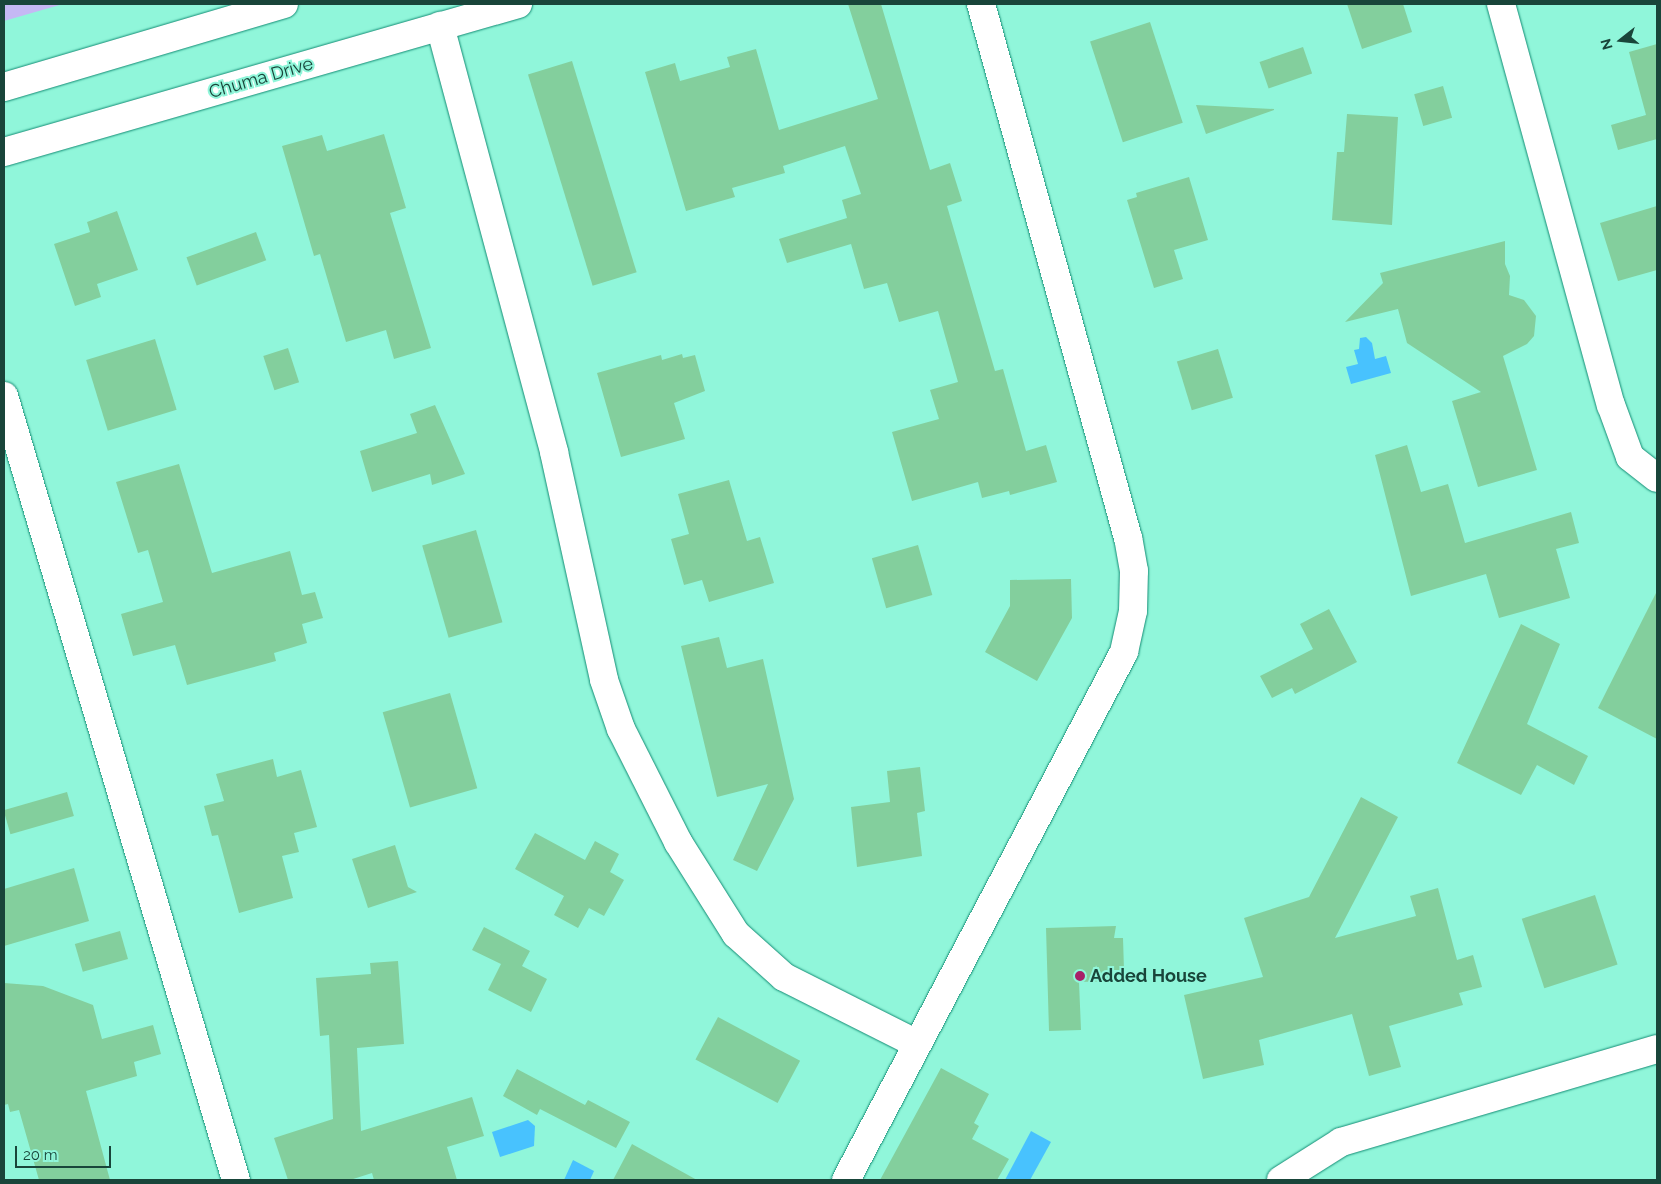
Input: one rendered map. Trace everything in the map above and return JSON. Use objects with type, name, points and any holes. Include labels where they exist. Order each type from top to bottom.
[{"type":"street","points":[[4,87],[284,4]]},
{"type":"street","name":"Chuma Drive","points":[[4,152],[518,4]]},
{"type":"street","points":[[846,1180],[1124,652],[1133,611],[1134,572],[1128,538],[981,4]]},
{"type":"street","points":[[1500,4],[1611,405],[1630,457],[1657,478]]},
{"type":"street","points":[[440,26],[554,452],[604,680],[621,729],[678,842],[736,934],[784,978],[917,1044]]},
{"type":"street","points":[[4,396],[236,1180]]},
{"type":"street","points":[[1281,1180],[1341,1142],[1657,1049]]},
{"type":"shaded area","points":[[4,4],[63,4],[4,21]]},
{"type":"water","points":[[1366,337],[1372,343],[1375,359],[1386,356],[1391,373],[1351,384],[1346,367],[1358,364],[1354,350],[1359,349],[1360,338]]},
{"type":"water","points":[[528,1120],[535,1126],[534,1146],[500,1157],[492,1132]]},
{"type":"water","points":[[1031,1131],[1051,1142],[1030,1180],[1005,1180]]},
{"type":"water","points":[[573,1160],[594,1171],[590,1180],[564,1180]]},
{"type":"building","points":[[848,4],[881,4],[930,170],[950,163],[962,201],[947,206],[995,371],[1003,369],[1026,451],[1046,445],[1057,482],[1010,495],[1009,491],[982,498],[978,482],[912,501],[892,432],[939,419],[930,390],[958,382],[938,311],[899,322],[887,283],[864,289],[851,244],[787,263],[779,239],[847,218],[842,200],[861,194],[845,146],[783,166],[785,173],[732,188],[735,197],[686,211],[645,72],[675,63],[680,81],[730,67],[727,57],[756,49],[779,130],[878,99]]},
{"type":"building","points":[[1347,4],[1403,4],[1412,32],[1362,49]]},
{"type":"building","points":[[1150,22],[1183,123],[1123,142],[1090,41]]},
{"type":"building","points":[[1657,44],[1657,139],[1618,150],[1611,125],[1646,115],[1629,52]]},
{"type":"building","points":[[1303,47],[1312,73],[1269,88],[1260,62]]},
{"type":"building","points":[[572,61],[637,272],[593,286],[528,74]]},
{"type":"building","points":[[1443,86],[1452,118],[1423,126],[1414,94]]},
{"type":"building","points":[[1196,105],[1274,109],[1274,110],[1206,134]]},
{"type":"building","points":[[1347,114],[1398,117],[1392,225],[1332,220],[1337,152],[1344,152]]},
{"type":"building","points":[[384,134],[406,208],[390,213],[431,348],[394,359],[386,330],[346,342],[320,254],[314,256],[282,146],[322,135],[327,151]]},
{"type":"building","points":[[1189,177],[1208,240],[1174,250],[1183,279],[1154,288],[1127,200],[1137,197],[1136,193]]},
{"type":"building","points":[[1657,206],[1657,270],[1618,281],[1600,223]]},
{"type":"building","points":[[117,211],[138,270],[97,284],[101,297],[75,306],[54,244],[90,232],[87,222]]},
{"type":"building","points":[[256,232],[266,260],[197,286],[186,257]]},
{"type":"building","points":[[1505,241],[1505,264],[1510,276],[1509,295],[1524,300],[1536,316],[1534,336],[1527,344],[1503,356],[1537,470],[1478,487],[1452,401],[1481,392],[1407,343],[1398,309],[1345,322],[1383,283],[1380,273]]},
{"type":"building","points":[[155,339],[177,410],[108,431],[86,360]]},
{"type":"building","points":[[288,348],[299,382],[274,390],[263,356]]},
{"type":"building","points":[[1218,349],[1233,398],[1192,410],[1177,362]]},
{"type":"building","points":[[682,354],[683,358],[695,355],[705,391],[674,403],[685,439],[621,457],[597,373],[661,355],[662,360]]},
{"type":"building","points":[[435,405],[465,474],[432,485],[430,474],[372,492],[360,451],[417,433],[410,414]]},
{"type":"building","points":[[1407,445],[1421,492],[1448,484],[1465,543],[1571,512],[1579,543],[1556,549],[1570,598],[1499,618],[1486,574],[1411,596],[1375,455]]},
{"type":"building","points":[[179,464],[212,573],[290,551],[302,595],[315,592],[323,618],[302,624],[307,643],[274,653],[276,661],[187,685],[175,645],[133,656],[121,614],[163,602],[148,550],[138,553],[116,482]]},
{"type":"building","points":[[729,480],[747,541],[760,537],[774,583],[709,602],[702,580],[684,585],[671,539],[689,534],[678,494]]},
{"type":"building","points":[[476,530],[502,622],[449,638],[422,545]]},
{"type":"building","points":[[918,545],[932,595],[886,608],[872,558]]},
{"type":"building","points":[[1071,579],[1072,618],[1037,681],[985,652],[1010,606],[1010,580]]},
{"type":"building","points":[[1657,591],[1657,739],[1598,708]]},
{"type":"building","points":[[1329,609],[1357,662],[1295,694],[1292,688],[1272,698],[1260,676],[1313,649],[1300,624]]},
{"type":"building","points":[[1521,624],[1560,644],[1527,724],[1588,756],[1574,785],[1537,765],[1521,795],[1457,763]]},
{"type":"building","points":[[719,637],[727,668],[763,659],[794,799],[757,871],[733,860],[768,784],[717,797],[681,646]]},
{"type":"building","points":[[450,693],[477,788],[410,807],[383,712]]},
{"type":"building","points":[[273,759],[277,777],[301,770],[317,827],[294,833],[299,852],[282,856],[293,898],[239,913],[218,835],[212,836],[204,806],[224,801],[216,774]]},
{"type":"building","points":[[920,767],[925,811],[917,813],[922,856],[857,867],[851,807],[890,802],[887,771]]},
{"type":"building","points":[[67,792],[74,816],[10,834],[4,810]]},
{"type":"building","points":[[1361,797],[1398,817],[1335,938],[1416,916],[1410,896],[1438,888],[1457,960],[1473,955],[1482,987],[1459,993],[1463,1005],[1389,1026],[1401,1067],[1369,1076],[1352,1014],[1259,1040],[1264,1065],[1203,1079],[1184,995],[1263,977],[1244,918],[1309,897]]},
{"type":"building","points":[[535,833],[585,860],[595,841],[619,854],[610,872],[624,880],[604,916],[589,908],[578,928],[554,915],[564,896],[515,869]]},
{"type":"building","points":[[395,845],[408,887],[417,892],[368,908],[352,859]]},
{"type":"building","points":[[74,868],[89,921],[4,946],[4,889]]},
{"type":"building","points":[[1595,895],[1618,964],[1544,988],[1522,919]]},
{"type":"building","name":"Added House","points":[[1116,926],[1114,938],[1123,938],[1124,970],[1112,970],[1112,981],[1079,982],[1081,1030],[1049,1031],[1046,928]]},
{"type":"building","points":[[484,927],[530,951],[522,966],[547,979],[531,1012],[488,990],[501,964],[472,950]]},
{"type":"building","points":[[120,931],[128,959],[83,972],[75,944]]},
{"type":"building","points":[[398,961],[404,1044],[357,1048],[361,1131],[472,1097],[484,1136],[447,1147],[457,1180],[374,1180],[372,1173],[350,1180],[288,1180],[274,1138],[333,1119],[329,1035],[320,1036],[316,978],[371,974],[370,963]]},
{"type":"building","points":[[4,983],[43,986],[93,1005],[102,1039],[153,1025],[161,1054],[134,1062],[137,1076],[86,1091],[110,1180],[39,1180],[19,1110],[10,1112],[8,1104],[4,1105]]},
{"type":"building","points":[[718,1017],[800,1061],[778,1103],[695,1059]]},
{"type":"building","points":[[941,1068],[989,1094],[974,1123],[979,1126],[972,1139],[1009,1159],[997,1180],[880,1180]]},
{"type":"building","points":[[517,1069],[585,1105],[588,1100],[630,1122],[616,1148],[540,1109],[537,1115],[503,1096]]},
{"type":"building","points":[[632,1144],[697,1180],[613,1180]]},
{"type":"place","name":"Added House","points":[[1080,976]]}]
